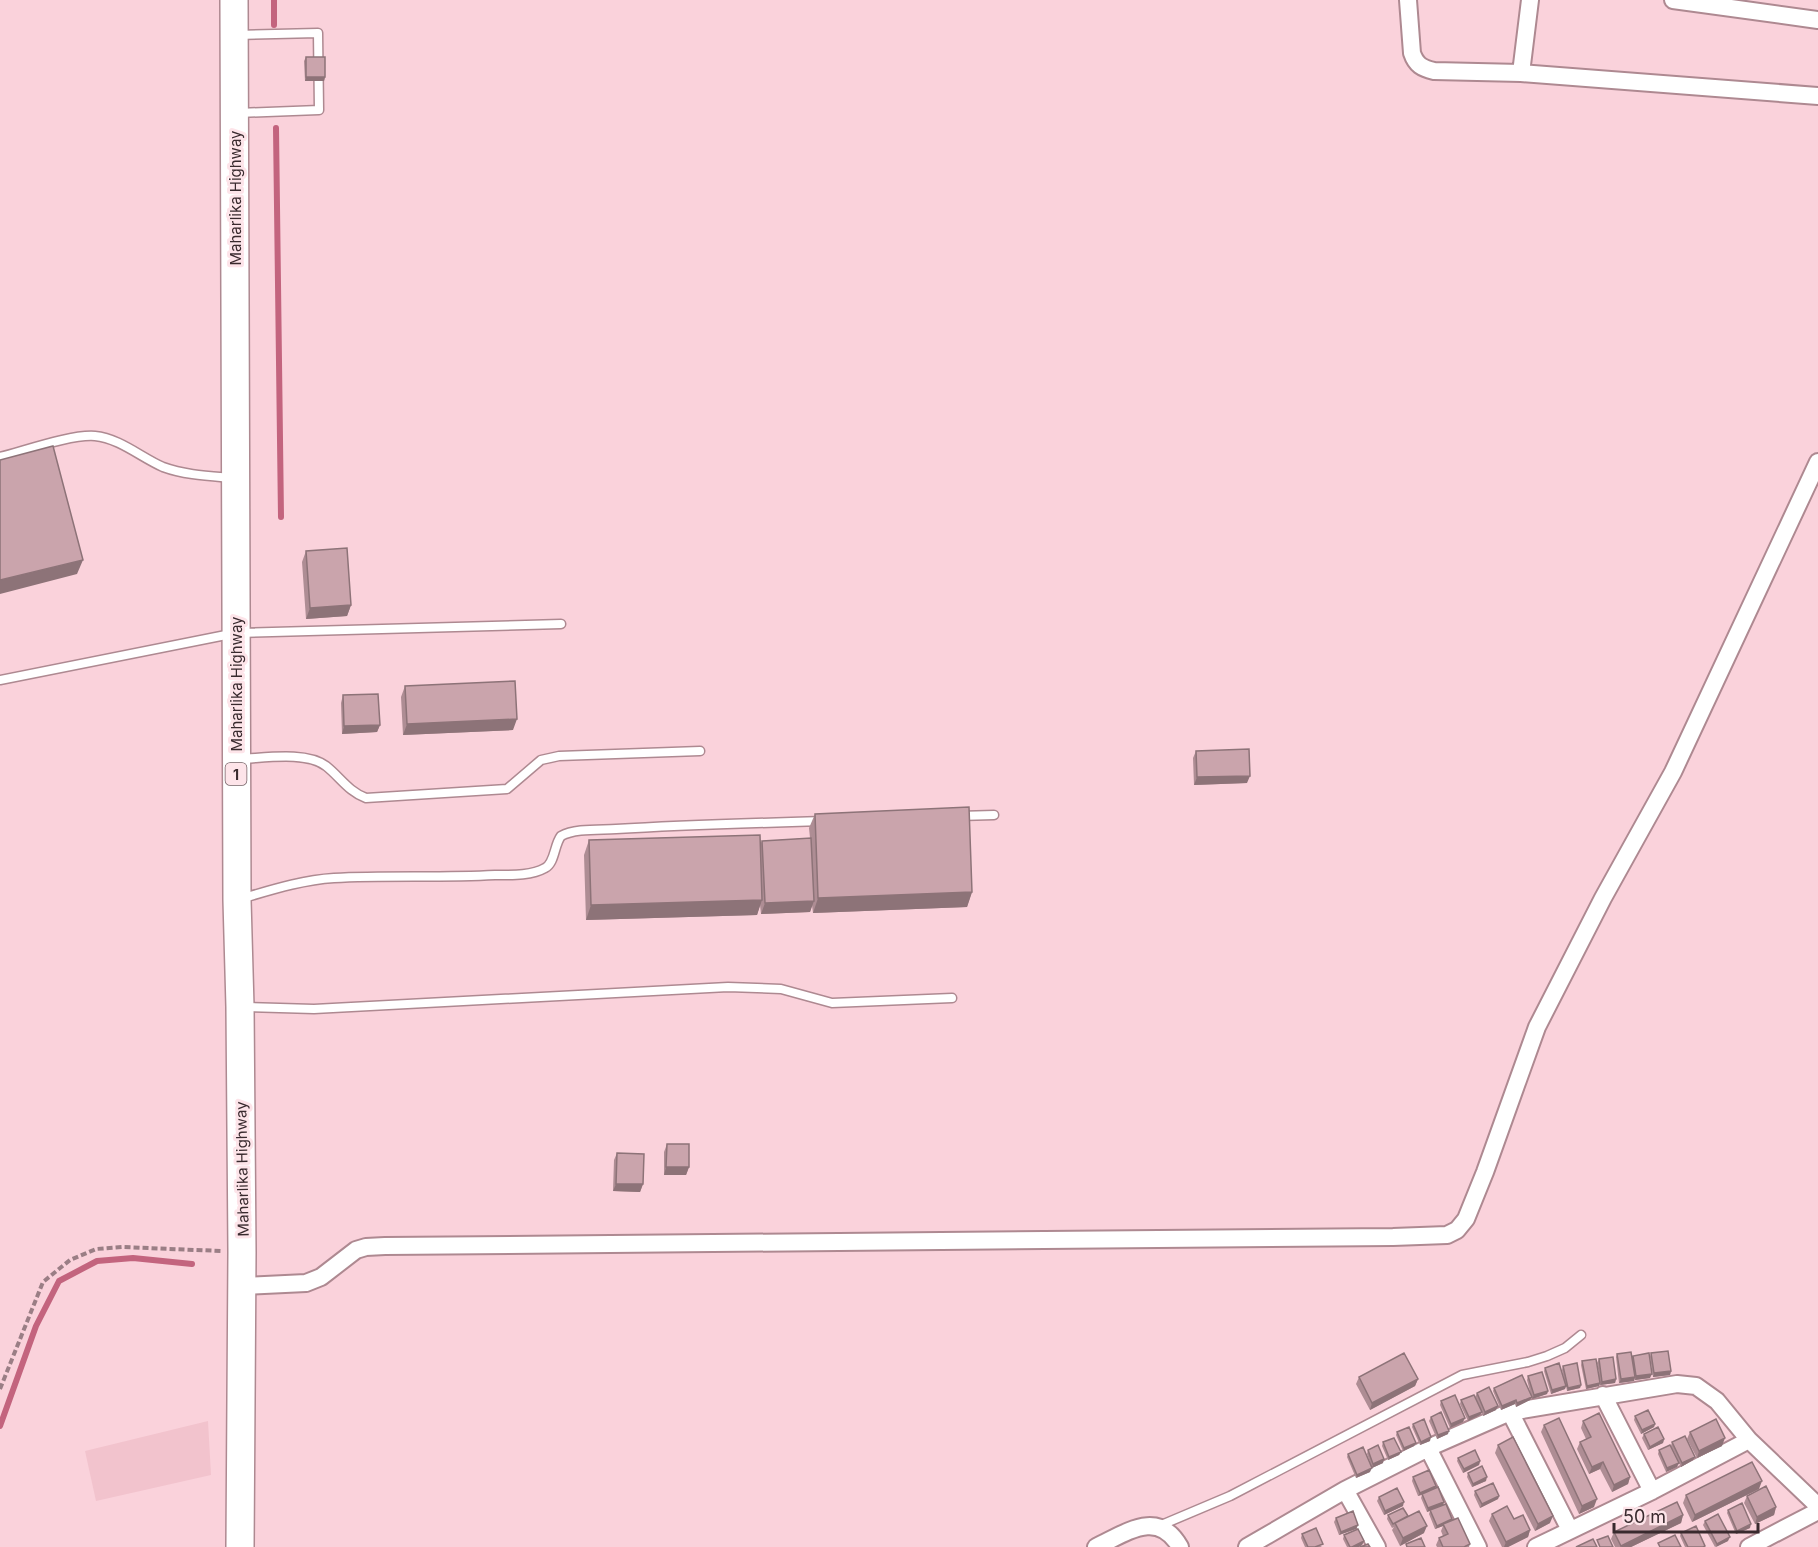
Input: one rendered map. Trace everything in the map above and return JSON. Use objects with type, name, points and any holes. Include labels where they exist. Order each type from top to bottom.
[{"type":"main road","name":"Maharlika Highway","points":[[234,0],[236,759],[242,1252],[240,1547]]},
{"type":"street","points":[[1408,0],[1412,53],[1414,60],[1422,68],[1444,72],[1521,73],[1818,96]]},
{"type":"street","points":[[1521,73],[1530,0]]},
{"type":"street","points":[[1673,0],[1818,20]]},
{"type":"street","points":[[242,1286],[306,1284],[321,1277],[356,1250],[385,1246],[1393,1237],[1447,1235],[1457,1230],[1466,1219],[1485,1172],[1537,1027],[1603,898],[1673,772],[1818,462]]},
{"type":"street","points":[[1247,1547],[1277,1539],[1345,1490],[1428,1448],[1510,1412],[1677,1384],[1696,1386],[1717,1401],[1749,1440],[1818,1506]]},
{"type":"street","points":[[1603,1395],[1652,1491]]},
{"type":"street","points":[[1510,1412],[1570,1530]]},
{"type":"street","points":[[1536,1547],[1652,1491],[1749,1440]]},
{"type":"street","points":[[1428,1448],[1478,1547]]},
{"type":"street","points":[[1345,1490],[1377,1547]]},
{"type":"street","points":[[1755,1546],[1818,1511]]},
{"type":"street","points":[[1096,1547],[1145,1526],[1159,1526],[1173,1535],[1180,1547]]},
{"type":"lane","points":[[234,36],[318,33],[319,110],[235,114]]},
{"type":"lane","points":[[0,458],[81,437],[97,436],[179,472],[236,478]]},
{"type":"lane","points":[[0,680],[236,633],[561,624]]},
{"type":"lane","points":[[236,759],[311,758],[327,767],[355,793],[366,798],[507,789],[541,760],[559,756],[699,751]]},
{"type":"lane","points":[[947,816],[994,815]]},
{"type":"lane","points":[[237,900],[284,886],[333,878],[469,877],[536,871],[549,865],[561,836],[565,834],[654,827],[830,820]]},
{"type":"lane","points":[[240,1007],[314,1009],[728,987],[781,989],[832,1002],[952,998]]},
{"type":"lane","points":[[1159,1526],[1230,1496],[1462,1375],[1528,1362],[1546,1356],[1565,1348],[1581,1335]]},
{"type":"path","points":[[0,1389],[43,1282],[70,1260],[96,1249],[122,1247],[242,1252]]},
{"type":"shaded area","points":[[208,1421],[211,1475],[96,1501],[85,1451]]},
{"type":"building","points":[[306,57],[325,57],[325,77],[306,77]]},
{"type":"building","points":[[53,446],[83,560],[0,580],[0,460]]},
{"type":"building","points":[[347,548],[351,605],[310,608],[306,551]]},
{"type":"building","points":[[515,681],[517,719],[407,724],[405,686]]},
{"type":"building","points":[[378,694],[380,725],[344,726],[343,695]]},
{"type":"building","points":[[1249,749],[1250,776],[1197,777],[1196,751]]},
{"type":"building","points":[[969,807],[972,892],[818,898],[815,814]]},
{"type":"building","points":[[760,835],[762,900],[591,905],[589,840]]},
{"type":"building","points":[[811,838],[814,901],[765,903],[762,841]]},
{"type":"building","points":[[667,1144],[689,1144],[689,1167],[666,1167]]},
{"type":"building","points":[[617,1153],[644,1154],[643,1184],[616,1184]]},
{"type":"building","points":[[1668,1351],[1671,1371],[1654,1373],[1651,1353]]},
{"type":"building","points":[[1631,1352],[1635,1377],[1621,1379],[1617,1354]]},
{"type":"building","points":[[1404,1353],[1418,1379],[1372,1403],[1359,1377]]},
{"type":"building","points":[[1649,1353],[1652,1374],[1636,1376],[1633,1356]]},
{"type":"building","points":[[1613,1357],[1616,1379],[1602,1382],[1599,1359]]},
{"type":"building","points":[[1596,1359],[1600,1383],[1587,1386],[1582,1361]]},
{"type":"building","points":[[1559,1363],[1566,1386],[1552,1390],[1545,1368]]},
{"type":"building","points":[[1577,1363],[1581,1385],[1568,1388],[1563,1366]]},
{"type":"building","points":[[1542,1372],[1548,1391],[1534,1395],[1528,1376]]},
{"type":"building","points":[[1522,1375],[1532,1397],[1502,1406],[1494,1388]]},
{"type":"building","points":[[1489,1387],[1498,1406],[1485,1412],[1477,1393]]},
{"type":"building","points":[[1455,1395],[1465,1418],[1451,1424],[1441,1401]]},
{"type":"building","points":[[1474,1395],[1482,1412],[1469,1417],[1461,1400]]},
{"type":"building","points":[[1648,1410],[1655,1424],[1642,1430],[1635,1416]]},
{"type":"building","points":[[1441,1412],[1449,1431],[1438,1435],[1431,1417]]},
{"type":"building","points":[[1599,1413],[1630,1477],[1614,1485],[1603,1462],[1592,1467],[1580,1442],[1591,1437],[1583,1421]]},
{"type":"building","points":[[1559,1418],[1597,1499],[1582,1506],[1544,1425]]},
{"type":"building","points":[[1424,1419],[1431,1437],[1421,1442],[1413,1424]]},
{"type":"building","points":[[1716,1419],[1725,1438],[1699,1451],[1690,1432]]},
{"type":"building","points":[[1409,1427],[1416,1443],[1404,1448],[1397,1432]]},
{"type":"building","points":[[1658,1427],[1664,1439],[1650,1447],[1644,1434]]},
{"type":"building","points":[[1685,1436],[1695,1457],[1682,1463],[1672,1442]]},
{"type":"building","points":[[1513,1437],[1553,1516],[1538,1524],[1498,1445]]},
{"type":"building","points":[[1394,1438],[1401,1452],[1389,1457],[1383,1442]]},
{"type":"building","points":[[1378,1445],[1384,1459],[1373,1464],[1368,1450]]},
{"type":"building","points":[[1670,1445],[1679,1463],[1667,1468],[1659,1450]]},
{"type":"building","points":[[1363,1447],[1372,1468],[1357,1475],[1348,1454]]},
{"type":"building","points":[[1475,1450],[1480,1461],[1464,1469],[1458,1458]]},
{"type":"building","points":[[1752,1462],[1762,1481],[1695,1515],[1686,1495]]},
{"type":"building","points":[[1482,1466],[1487,1477],[1473,1484],[1468,1473]]},
{"type":"building","points":[[1429,1470],[1436,1486],[1420,1493],[1413,1477]]},
{"type":"building","points":[[1493,1483],[1499,1496],[1482,1504],[1475,1491]]},
{"type":"building","points":[[1766,1486],[1776,1507],[1757,1517],[1747,1496]]},
{"type":"building","points":[[1438,1487],[1444,1502],[1428,1508],[1422,1494]]},
{"type":"building","points":[[1397,1488],[1404,1502],[1385,1511],[1379,1497]]},
{"type":"building","points":[[1677,1502],[1683,1515],[1621,1546],[1614,1532]]},
{"type":"building","points":[[1742,1503],[1751,1524],[1737,1531],[1728,1510]]},
{"type":"building","points":[[1446,1504],[1452,1519],[1437,1526],[1430,1510]]},
{"type":"building","points":[[1507,1506],[1514,1519],[1523,1515],[1530,1530],[1506,1542],[1492,1514]]},
{"type":"building","points":[[1403,1508],[1408,1516],[1393,1524],[1388,1515]]},
{"type":"building","points":[[1353,1511],[1358,1525],[1341,1532],[1336,1518]]},
{"type":"building","points":[[1419,1511],[1427,1526],[1403,1538],[1395,1523]]},
{"type":"building","points":[[1718,1514],[1730,1537],[1717,1544],[1705,1521]]},
{"type":"building","points":[[1458,1518],[1470,1544],[1464,1547],[1443,1547],[1439,1538],[1448,1534],[1443,1524]]},
{"type":"building","points":[[1696,1526],[1705,1546],[1688,1547],[1681,1533]]},
{"type":"building","points":[[1316,1528],[1323,1544],[1308,1547],[1302,1534]]},
{"type":"building","points":[[1358,1529],[1364,1541],[1350,1547],[1344,1535]]},
{"type":"building","points":[[1675,1535],[1681,1547],[1660,1547],[1658,1543]]},
{"type":"building","points":[[1608,1536],[1613,1547],[1600,1547],[1597,1540]]},
{"type":"building","points":[[1421,1538],[1425,1547],[1407,1547],[1406,1544]]},
{"type":"building","points":[[1593,1539],[1597,1547],[1576,1547]]},
{"type":"waterway","points":[[274,0],[274,25]]},
{"type":"waterway","points":[[276,128],[281,517]]},
{"type":"waterway","points":[[0,1426],[36,1326],[59,1281],[97,1261],[133,1258],[192,1264]]}]
